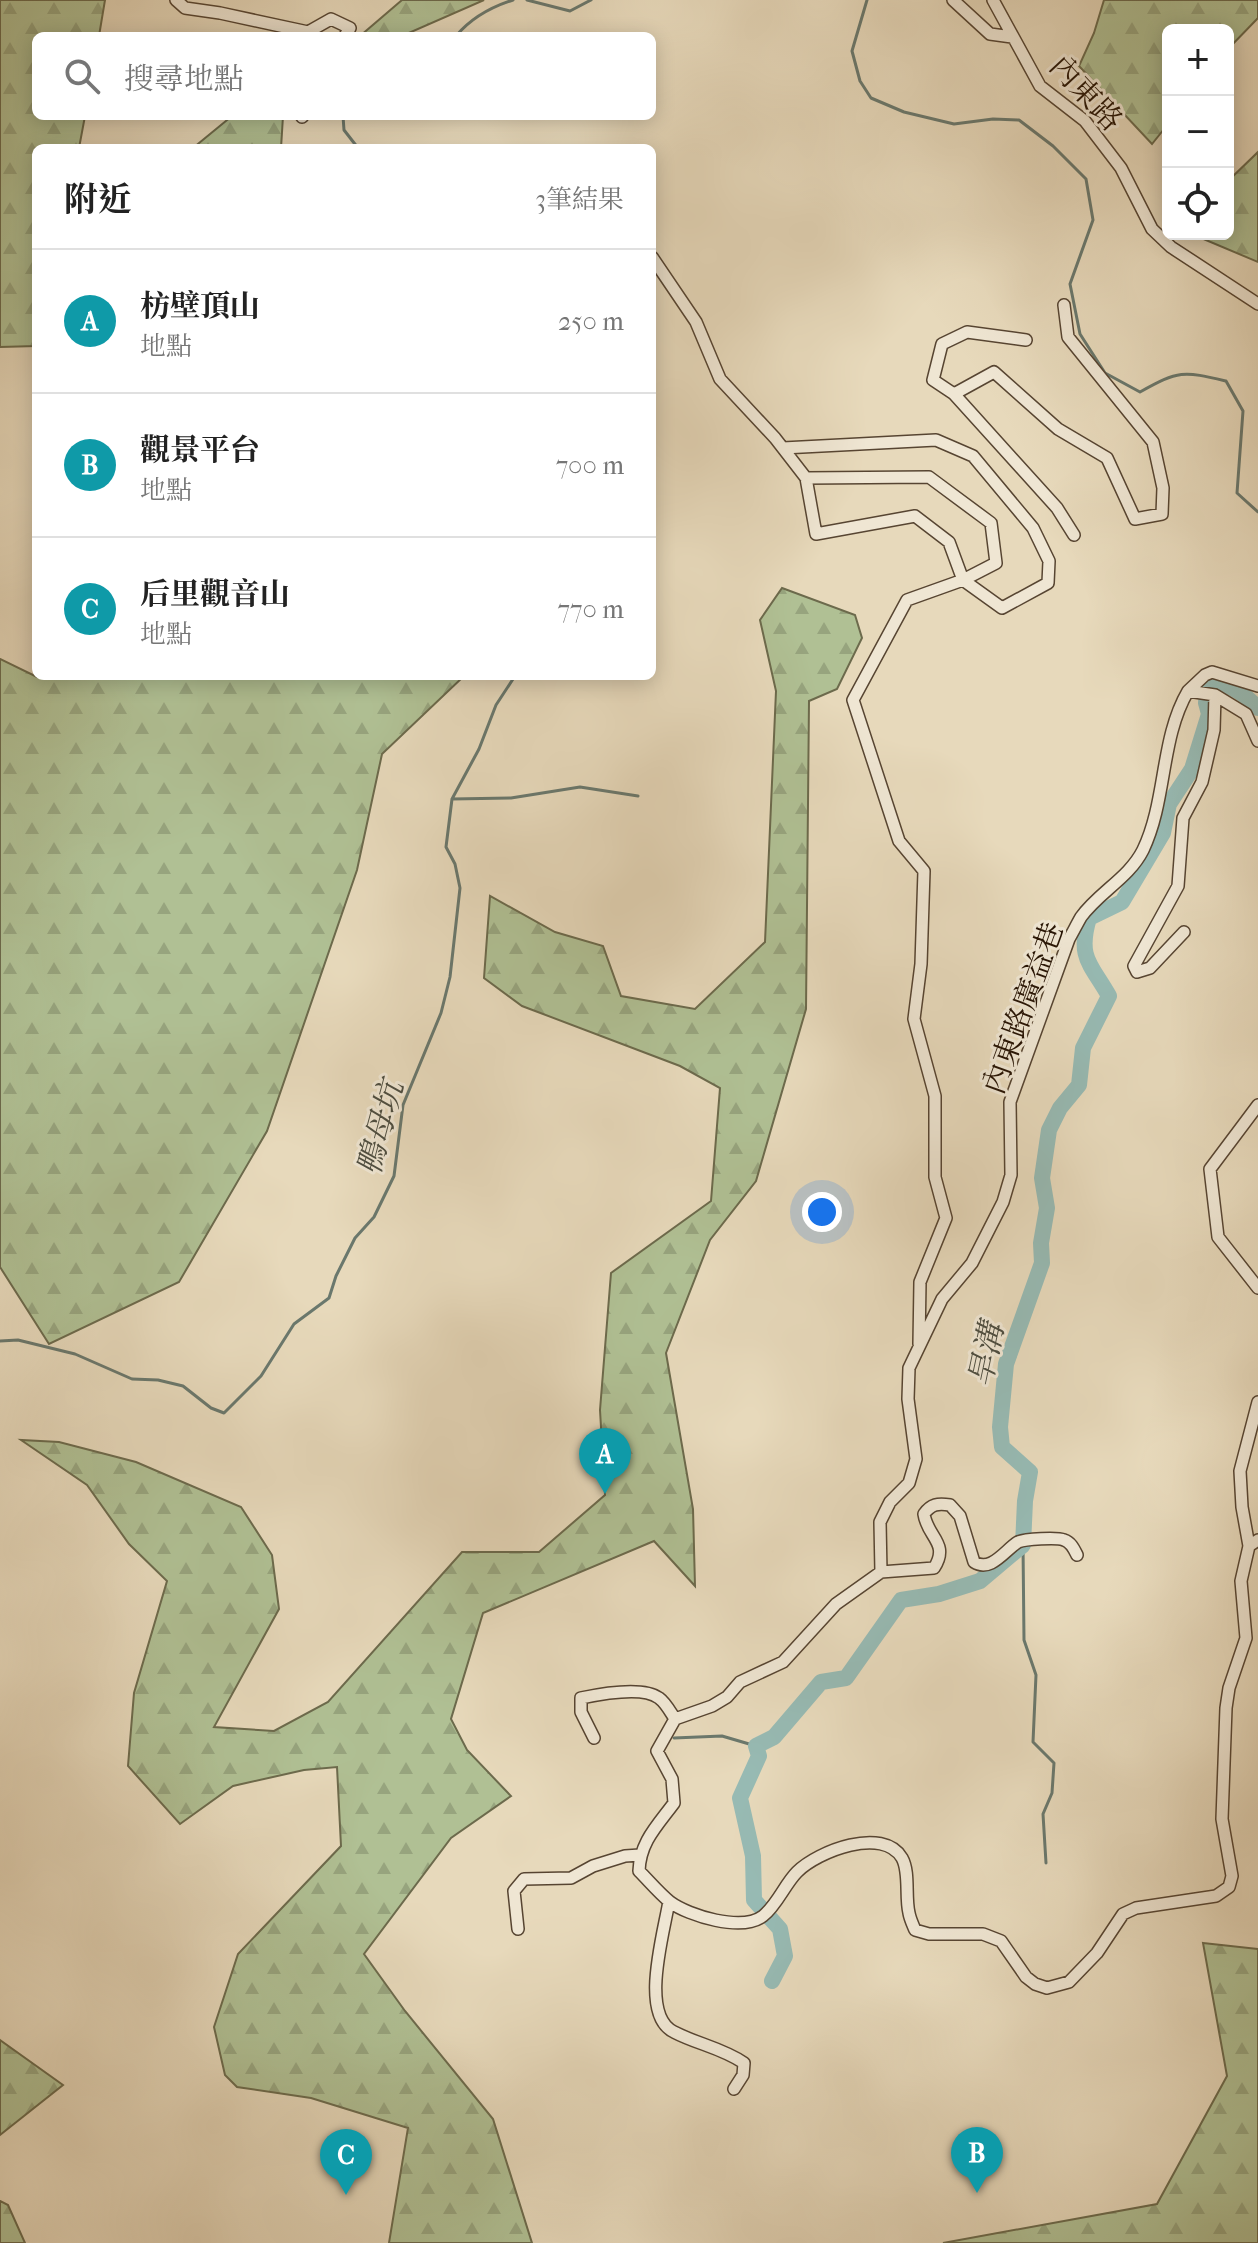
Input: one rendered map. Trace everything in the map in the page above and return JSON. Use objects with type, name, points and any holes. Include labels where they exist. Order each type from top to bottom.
[{"type":"street","points":[[176,0],[185,8],[308,32],[331,19],[350,28],[348,32]]},
{"type":"street","points":[[953,0],[990,34],[1012,37]]},
{"type":"street","name":"內東路","points":[[993,0],[1040,86],[1075,111],[1121,168],[1146,220],[1161,239],[1258,304]]},
{"type":"street","points":[[656,263],[696,322],[720,379],[806,478],[816,534],[915,516],[949,542],[963,580],[1002,608],[1048,583],[1049,561],[1033,528],[973,456],[936,440],[783,448]]},
{"type":"street","points":[[954,394],[994,372],[1058,429],[1107,458],[1135,519],[1162,514],[1163,488],[1153,442],[1068,337],[1064,305]]},
{"type":"street","points":[[1026,340],[967,332],[942,344],[933,380],[954,394],[1057,508],[1074,535]]},
{"type":"street","points":[[806,478],[929,477],[991,523],[996,563],[963,580]]},
{"type":"street","name":"內東路廣益巷","points":[[919,1349],[920,1282],[946,1218],[935,1177],[935,1096],[914,1019],[921,964],[924,871],[899,841],[853,700],[907,600],[963,580]]},
{"type":"street","points":[[1188,691],[1212,672],[1258,686]]},
{"type":"street","points":[[1188,691],[1215,695],[1246,714],[1258,741]]},
{"type":"street","name":"內東路廣益巷","points":[[881,1572],[880,1522],[890,1502],[909,1483],[916,1459],[909,1368],[942,1299],[972,1263],[1003,1202],[1011,1175],[1010,1102],[1015,1087],[1069,939],[1082,916],[1127,874],[1143,851],[1153,821],[1176,713],[1188,691]]},
{"type":"street","points":[[1184,932],[1150,968],[1137,972],[1134,966],[1178,886],[1183,818],[1202,782],[1214,730],[1215,695]]},
{"type":"street","points":[[1258,1105],[1210,1169],[1218,1237],[1258,1288]]},
{"type":"street","points":[[1077,1555],[1063,1539],[1025,1540],[983,1567],[974,1562],[960,1516],[950,1505],[929,1507],[924,1514],[925,1522],[939,1547],[940,1556],[934,1568],[881,1572],[836,1604],[783,1662],[740,1682],[727,1697],[712,1706],[675,1719],[657,1751],[672,1779],[674,1803],[649,1835],[640,1855],[639,1871],[669,1901],[690,1914],[744,1922],[763,1916],[799,1870],[818,1857],[842,1848],[879,1842],[891,1846],[903,1860],[909,1913],[915,1930],[929,1934],[983,1934],[1001,1941],[1026,1977],[1047,1988],[1069,1982],[1097,1953],[1123,1914],[1136,1908],[1222,1893],[1229,1887],[1232,1876],[1222,1819],[1226,1708],[1229,1688],[1246,1638],[1241,1581],[1254,1543],[1242,1507],[1240,1471],[1258,1402]]},
{"type":"street","points":[[594,1738],[581,1712],[581,1698],[610,1692],[650,1695],[659,1698],[675,1719]]},
{"type":"street","points":[[518,1929],[514,1891],[524,1879],[571,1878],[593,1866],[625,1856],[640,1855]]},
{"type":"street","points":[[669,1901],[654,1994],[661,2022],[671,2031],[730,2053],[744,2063],[743,2075],[734,2089]]},
{"type":"green space","points":[[0,0],[105,0],[100,32],[32,32],[32,120],[84,120],[80,144],[32,144],[32,346],[0,347]]},
{"type":"green space","points":[[402,0],[484,0],[411,32],[365,32]]},
{"type":"green space","points":[[1104,0],[1258,0],[1258,18],[1234,43],[1234,24],[1162,24],[1162,132],[1152,144],[1079,66]]},
{"type":"green space","points":[[227,120],[283,120],[281,144],[198,144]]},
{"type":"green space","points":[[1258,152],[1258,262],[1206,240],[1234,240],[1234,175]]},
{"type":"green space","points":[[782,588],[855,615],[862,638],[837,689],[809,701],[806,1009],[756,1181],[710,1240],[666,1353],[693,1509],[695,1586],[654,1541],[483,1613],[451,1719],[467,1750],[511,1796],[451,1838],[364,1954],[405,2011],[493,2119],[532,2243],[389,2243],[408,2128],[311,2098],[237,2087],[225,2075],[214,2027],[238,1954],[341,1846],[337,1767],[304,1770],[233,1786],[180,1824],[128,1766],[134,1693],[167,1581],[129,1544],[87,1485],[21,1440],[59,1442],[136,1462],[241,1507],[272,1555],[279,1609],[214,1727],[274,1731],[328,1702],[462,1552],[539,1552],[605,1495],[600,1410],[611,1273],[711,1201],[720,1088],[680,1066],[522,1006],[484,978],[490,896],[555,932],[603,946],[621,996],[695,1009],[765,942],[776,691],[760,620]]},
{"type":"green space","points":[[0,659],[32,675],[32,680],[460,680],[382,754],[357,870],[267,1131],[179,1282],[49,1344],[0,1267]]},
{"type":"green space","points":[[1203,1943],[1258,1949],[1258,2243],[943,2243],[1157,2204],[1227,2076]]},
{"type":"green space","points":[[0,2040],[63,2085],[0,2135]]},
{"type":"green space","points":[[0,2201],[8,2205],[25,2243],[0,2243]]},
{"type":"waterway","name":"鴨母坑","points":[[460,32],[482,14],[513,0]]},
{"type":"waterway","name":"鴨母坑","points":[[527,0],[570,11],[591,0]]},
{"type":"waterway","points":[[867,0],[852,51],[860,81],[871,98],[904,112],[954,124],[993,119],[1019,120],[1053,146],[1086,179],[1093,220],[1070,284],[1080,334],[1105,373],[1140,392],[1182,374],[1226,381],[1243,411],[1237,493],[1258,512]]},
{"type":"waterway","name":"鴨母坑","points":[[343,120],[344,130],[355,144]]},
{"type":"waterway","name":"鴨母坑","points":[[0,1341],[18,1340],[75,1354],[132,1379],[158,1380],[183,1386],[211,1408],[224,1413],[261,1376],[294,1324],[329,1298],[355,1238],[374,1217],[394,1176],[403,1105],[441,1013],[450,977],[460,888],[455,864],[446,847],[452,799],[479,749],[496,705],[512,680]]},
{"type":"waterway","name":"旱溝","points":[[772,1981],[785,1956],[780,1929],[754,1900],[753,1856],[740,1798],[759,1756],[756,1746],[774,1737],[821,1682],[846,1678],[901,1600],[939,1594],[980,1581],[1023,1545],[1030,1472],[1002,1447],[1000,1427],[1006,1364],[1042,1263],[1041,1243],[1047,1208],[1042,1178],[1049,1130],[1060,1108],[1079,1085],[1083,1048],[1109,996],[1085,952],[1089,918],[1122,902],[1163,833],[1169,804],[1192,769],[1209,714],[1207,688],[1214,685],[1228,687],[1241,693],[1258,708]]},
{"type":"waterway","points":[[452,799],[511,798],[580,787],[638,796]]},
{"type":"waterway","points":[[1023,1545],[1024,1640],[1036,1675],[1033,1742],[1054,1763],[1052,1793],[1043,1814],[1046,1863]]},
{"type":"waterway","points":[[674,1738],[722,1736],[756,1746]]},
{"type":"place","name":"枋壁頂山","points":[[605,1494]]},
{"type":"place","name":"觀景平台","points":[[977,2193]]},
{"type":"place","name":"后里觀音山","points":[[346,2195]]}]
